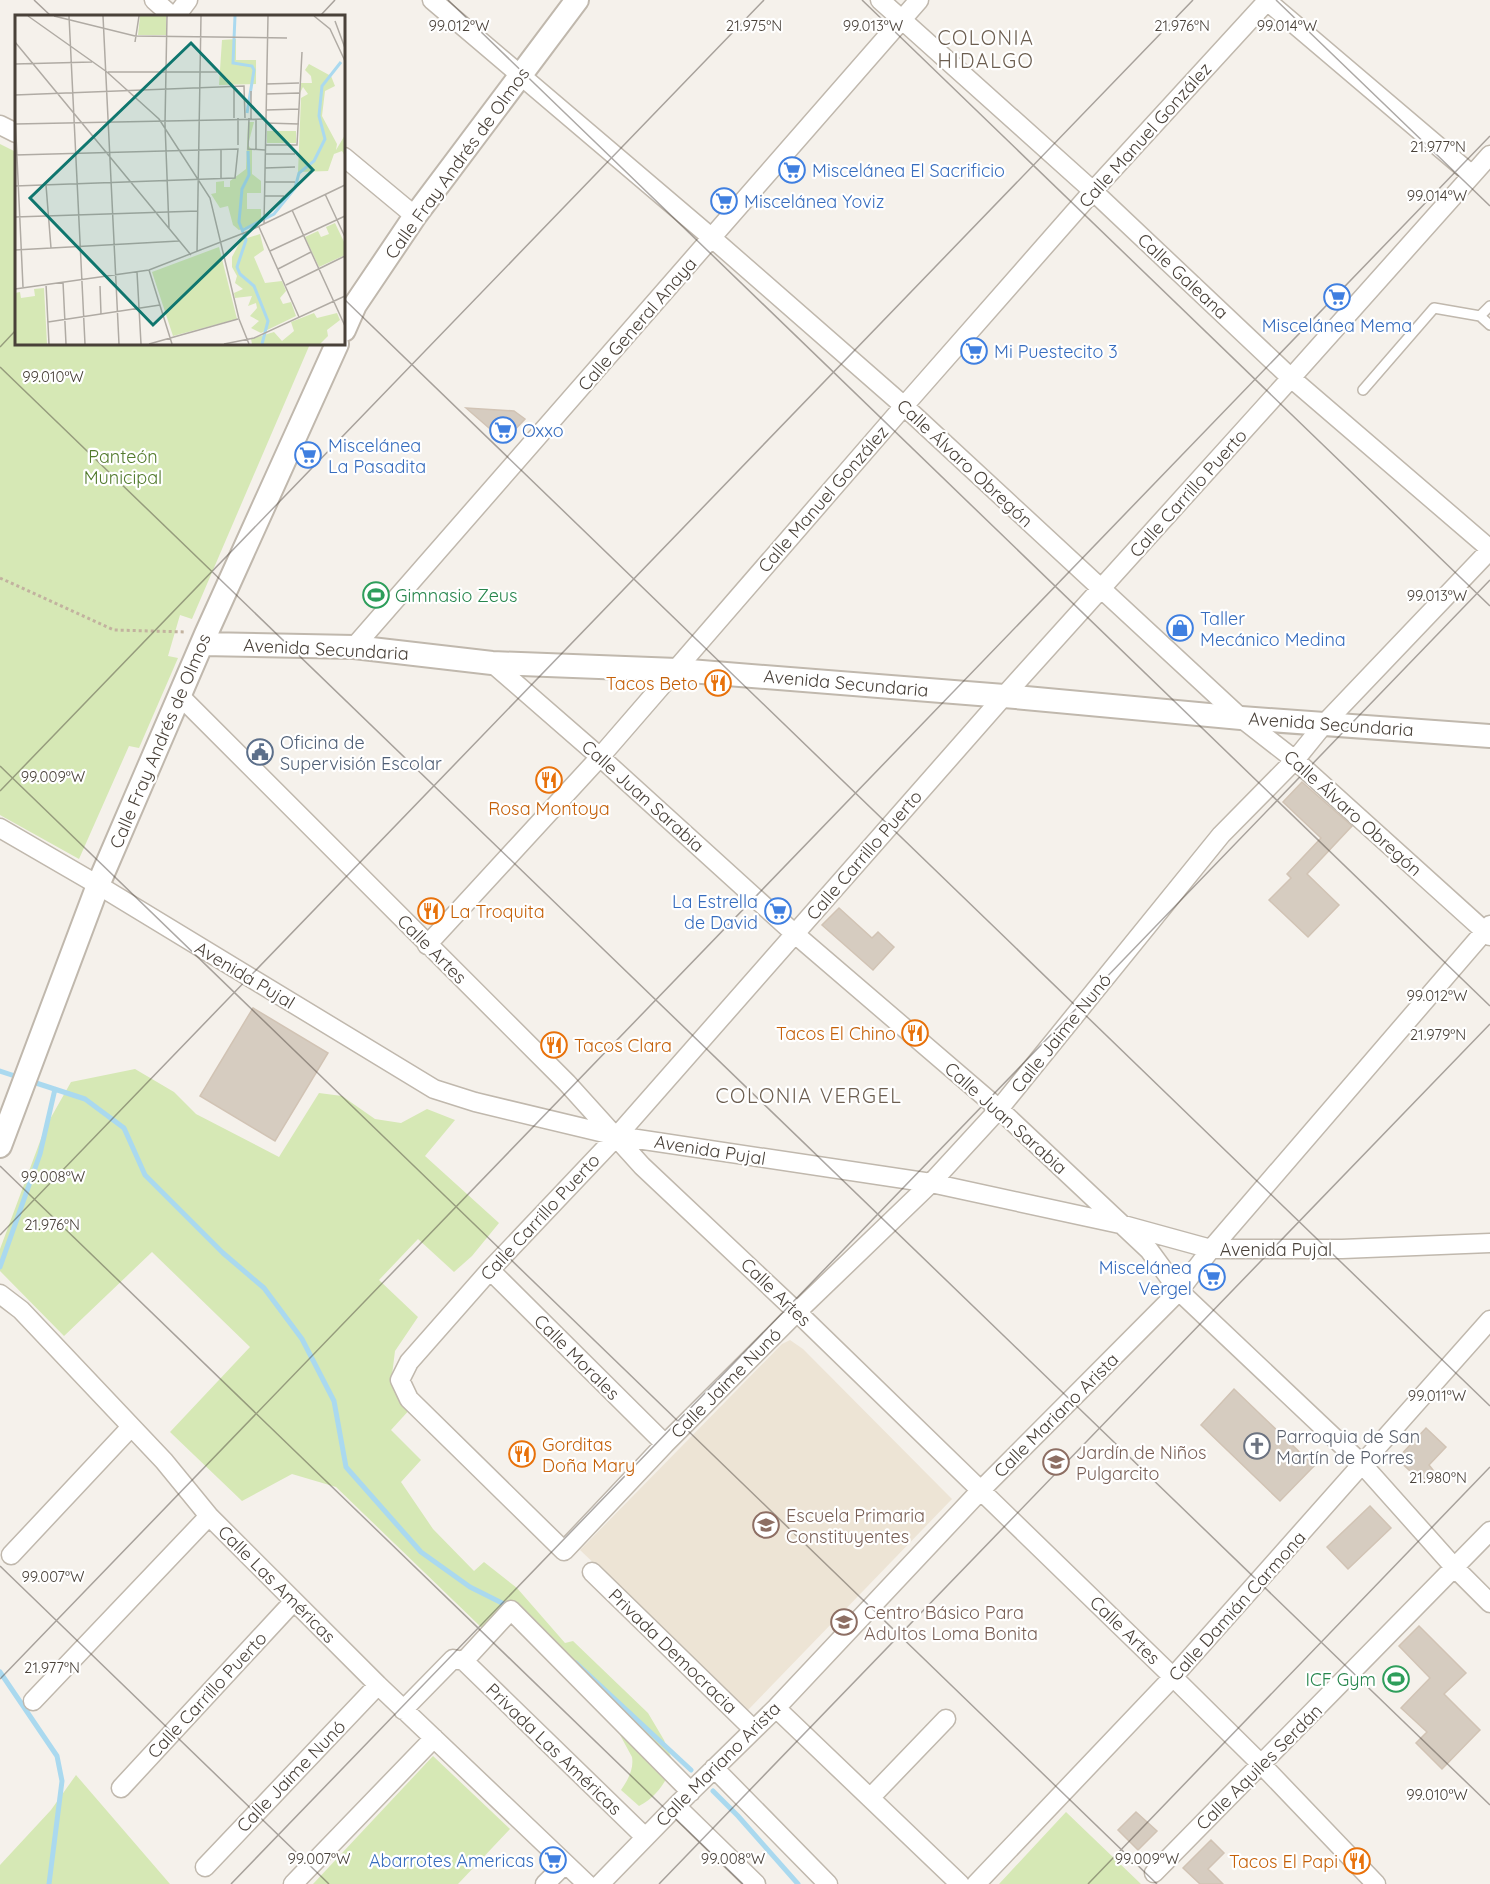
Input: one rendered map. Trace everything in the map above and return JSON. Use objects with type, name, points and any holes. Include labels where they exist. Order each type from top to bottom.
[{"type":"street","points":[[154,0],[173,15]]},
{"type":"street","points":[[175,15],[188,0]]},
{"type":"street","name":"Calle Álvaro Obregón","points":[[432,0],[712,238],[904,406],[1241,718],[1295,760],[1488,931]]},
{"type":"street","name":"Calle Fray Andrés de Olmos","points":[[345,324],[349,302],[577,0]]},
{"type":"street","name":"Calle Galeana","points":[[880,0],[1093,191],[1291,378],[1490,549]]},
{"type":"street","name":"Calle General Anaya","points":[[354,647],[919,0]]},
{"type":"street","points":[[1267,0],[1472,175]]},
{"type":"street","name":"Calle Manuel González","points":[[427,945],[600,757],[1093,191],[1267,0]]},
{"type":"street","points":[[0,125],[15,132]]},
{"type":"street","name":"Calle Carrillo Puerto","points":[[564,1551],[409,1399],[400,1380],[409,1362],[490,1270],[617,1136],[1004,696],[1490,155]]},
{"type":"street","points":[[345,158],[415,216]]},
{"type":"street","name":"Calle Fray Andrés de Olmos","points":[[2,1141],[98,885],[204,639],[337,345]]},
{"type":"street","name":"Calle Jaime Nunó","points":[[564,1551],[665,1444],[931,1183],[999,1109],[1221,836],[1295,760],[1325,723],[1490,549]]},
{"type":"street","name":"Avenida Secundaria","points":[[204,639],[354,647],[492,663],[677,670],[1004,696],[1241,718],[1490,736]]},
{"type":"street","name":"Calle Juan Sarabia","points":[[492,663],[600,757],[795,934],[999,1109],[1149,1250],[1179,1291],[1363,1465],[1455,1568],[1490,1603]]},
{"type":"street","name":"Calle Artes","points":[[180,696],[567,1083],[642,1166],[797,1312],[1173,1677],[1377,1884]]},
{"type":"street","name":"Avenida Pujal","points":[[0,828],[434,1089],[475,1102],[617,1136],[931,1183],[1120,1224],[1211,1249],[1342,1249],[1490,1243]]},
{"type":"street","name":"Calle Mariano Arista","points":[[600,1884],[776,1708],[980,1491],[1179,1291],[1211,1249],[1488,931]]},
{"type":"street","name":"Calle Morales","points":[[490,1270],[665,1444]]},
{"type":"street","name":"Calle Las Américas","points":[[0,1294],[21,1310],[164,1461],[209,1516],[403,1710],[587,1884]]},
{"type":"street","name":"Calle Damián Carmona","points":[[976,1884],[1173,1677],[1490,1320]]},
{"type":"street","points":[[11,1556],[131,1427]]},
{"type":"street","points":[[33,1701],[209,1516]]},
{"type":"street","name":"Calle Aquiles Serdán","points":[[1154,1873],[1490,1532]]},
{"type":"street","name":"Privada Democracia","points":[[592,1572],[753,1729]]},
{"type":"street","name":"Calle Carrillo Puerto","points":[[121,1788],[294,1601]]},
{"type":"street","points":[[403,1710],[453,1659],[464,1661],[511,1610],[691,1792]]},
{"type":"street","name":"Privada Las Américas","points":[[464,1661],[645,1837]]},
{"type":"street","name":"Calle Jaime Nunó","points":[[205,1867],[378,1685]]},
{"type":"street","points":[[776,1708],[960,1884]]},
{"type":"street","points":[[870,1798],[946,1719]]},
{"type":"street","points":[[293,1884],[434,1738]]},
{"type":"street","points":[[714,1768],[828,1884]]},
{"type":"street","points":[[676,1806],[756,1884]]},
{"type":"street","points":[[545,1884],[564,1864]]},
{"type":"lane","points":[[1480,316],[1490,306]]},
{"type":"lane","points":[[1363,390],[1434,308],[1480,316],[1490,325]]},
{"type":"path","points":[[0,578],[114,630],[204,639]]},
{"type":"shaded area","name":"Escuela Primaria Constituyentes","points":[[790,1340],[803,1349],[952,1499],[748,1710],[580,1550],[782,1344]]},
{"type":"green space","name":"Panteón Municipal","points":[[0,144],[15,152],[15,345],[310,345],[192,619],[180,615],[168,656],[178,658],[139,748],[129,746],[79,859],[0,815]]},
{"type":"green space","points":[[135,1069],[174,1092],[196,1114],[279,1157],[319,1093],[342,1096],[375,1119],[401,1123],[427,1109],[455,1120],[425,1156],[499,1223],[472,1256],[454,1272],[418,1239],[379,1280],[418,1317],[395,1351],[392,1375],[412,1407],[391,1430],[421,1460],[401,1482],[433,1529],[474,1571],[484,1562],[517,1588],[565,1643],[573,1641],[648,1713],[664,1740],[674,1764],[660,1788],[646,1802],[639,1806],[621,1790],[630,1774],[632,1757],[600,1698],[509,1619],[483,1629],[336,1487],[292,1474],[242,1501],[170,1432],[250,1347],[152,1252],[64,1336],[0,1271],[0,1249],[45,1128],[71,1082]]},
{"type":"green space","points":[[433,1756],[510,1829],[458,1884],[313,1884]]},
{"type":"green space","points":[[76,1775],[170,1884],[0,1884],[0,1865],[51,1810]]},
{"type":"green space","points":[[1066,1812],[1141,1884],[999,1884]]},
{"type":"building","name":"Oxxo","points":[[466,408],[514,411],[525,419],[504,441]]},
{"type":"building","points":[[1302,782],[1352,826],[1307,874],[1339,905],[1308,937],[1269,900],[1291,878],[1287,874],[1321,838],[1283,802]]},
{"type":"building","points":[[839,908],[872,938],[878,932],[894,947],[873,970],[822,925]]},
{"type":"building","points":[[253,1008],[328,1053],[275,1141],[200,1096]]},
{"type":"building","name":"Parroquia de San Martín de Porres","points":[[1234,1389],[1314,1466],[1280,1501],[1201,1425]]},
{"type":"building","points":[[1426,1428],[1446,1447],[1429,1465],[1433,1470],[1422,1482],[1397,1459]]},
{"type":"building","points":[[1370,1506],[1391,1528],[1348,1569],[1327,1547]]},
{"type":"building","points":[[1419,1626],[1466,1673],[1444,1694],[1480,1730],[1442,1769],[1416,1743],[1427,1732],[1401,1708],[1430,1678],[1399,1646]]},
{"type":"building","points":[[1136,1812],[1157,1831],[1138,1850],[1118,1830]]},
{"type":"building","points":[[1211,1840],[1224,1853],[1208,1869],[1223,1884],[1200,1884],[1183,1868]]},
{"type":"waterway","points":[[0,1071],[21,1078]]},
{"type":"waterway","points":[[30,1081],[85,1099],[124,1128],[145,1175],[223,1253],[264,1288],[302,1339],[334,1401],[346,1467],[421,1552],[470,1587],[510,1607]]},
{"type":"waterway","points":[[0,1267],[40,1154],[55,1089]]},
{"type":"waterway","points":[[576,1663],[691,1770]]},
{"type":"waterway","points":[[0,1672],[57,1756],[62,1781],[49,1884]]},
{"type":"waterway","points":[[713,1791],[798,1884]]},
{"type":"place","name":"Miscelánea El Sacrificio","points":[[792,170]]},
{"type":"place","name":"Miscelánea Yoviz","points":[[724,201]]},
{"type":"place","name":"Miscelánea Mema","points":[[1337,297]]},
{"type":"place","name":"Mi Puestecito 3","points":[[974,351]]},
{"type":"place","name":"Oxxo","points":[[503,430]]},
{"type":"place","name":"Miscelánea La Pasadita","points":[[308,455]]},
{"type":"place","name":"Gimnasio Zeus","points":[[376,595]]},
{"type":"place","name":"Taller Mecánico Medina","points":[[1180,628]]},
{"type":"place","name":"Tacos Beto","points":[[718,683]]},
{"type":"place","name":"Oficina de Supervisión Escolar","points":[[260,752]]},
{"type":"place","name":"Rosa Montoya","points":[[549,780]]},
{"type":"place","name":"La Troquita","points":[[431,911]]},
{"type":"place","name":"La Estrella de David","points":[[778,911]]},
{"type":"place","name":"Tacos El Chino","points":[[915,1033]]},
{"type":"place","name":"Tacos Clara","points":[[554,1045]]},
{"type":"place","name":"Miscelánea Vergel","points":[[1212,1277]]},
{"type":"place","name":"Parroquia de San Martín de Porres","points":[[1257,1446]]},
{"type":"place","name":"Gorditas Doña Mary","points":[[522,1454]]},
{"type":"place","name":"Jardín de Niños Pulgarcito","points":[[1056,1462]]},
{"type":"place","name":"Escuela Primaria Constituyentes","points":[[766,1525]]},
{"type":"place","name":"Centro Básico Para Adultos Loma Bonita","points":[[844,1622]]},
{"type":"place","name":"ICF Gym","points":[[1396,1679]]},
{"type":"place","name":"Abarrotes Americas","points":[[553,1860]]},
{"type":"place","name":"Tacos El Papi","points":[[1357,1861]]},
{"type":"district","name":"COLONIA HIDALGO","points":[[986,48]]},
{"type":"district","name":"COLONIA VERGEL","points":[[809,1095]]}]
